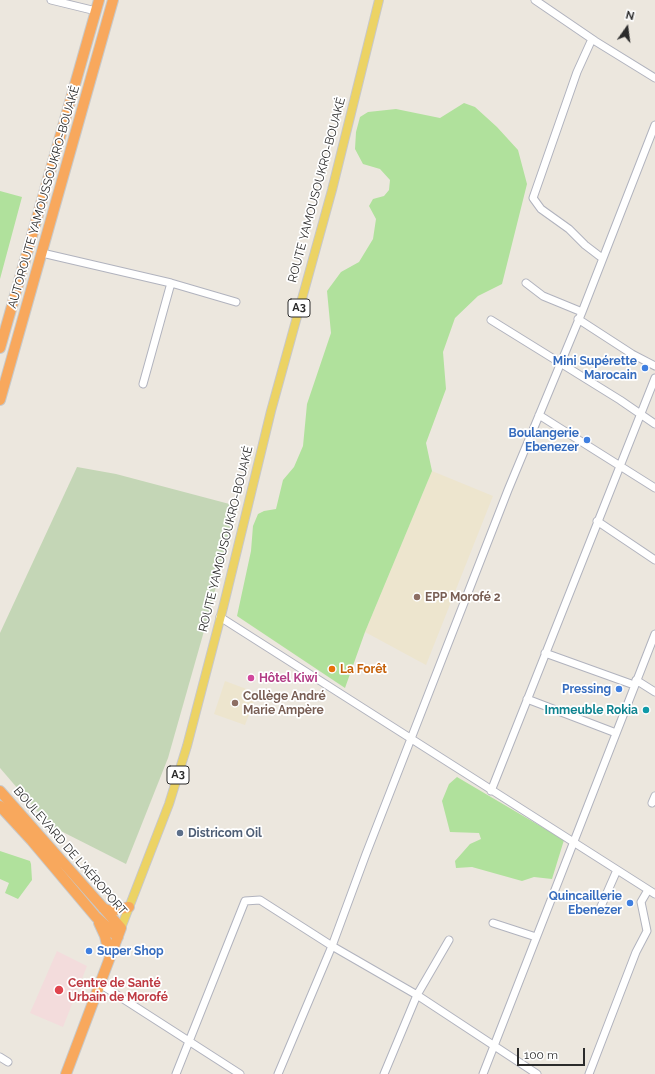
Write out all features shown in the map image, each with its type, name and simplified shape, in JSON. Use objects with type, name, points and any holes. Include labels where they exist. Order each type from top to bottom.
[{"type":"highway","name":"AUTOROUTE YAMOUSSOUKRO-BOUAKÉ","points":[[0,348],[98,0]]},
{"type":"highway","name":"AUTOROUTE YAMOUSSOUKRO-BOUAKÉ","points":[[0,400],[113,0]]},
{"type":"highway","name":"BOULEVARD DE L'AÉROPORT","points":[[0,791],[102,908],[120,933]]},
{"type":"highway","name":"BOULEVARD DE L'AÉROPORT","points":[[0,806],[32,841],[96,917],[120,933]]},
{"type":"highway","points":[[102,908],[110,911],[129,907]]},
{"type":"highway","points":[[96,917],[105,936],[110,957]]},
{"type":"highway","name":"ROUTE YAMOUSOUKRO-BOUAKÉ","points":[[66,1074],[120,933]]},
{"type":"main road","name":"ROUTE YAMOUSOUKRO-BOUAKÉ","points":[[120,933],[169,804],[189,739],[271,411],[330,197],[379,0]]},
{"type":"street","points":[[51,0],[96,11]]},
{"type":"street","points":[[535,0],[592,39],[655,78]]},
{"type":"street","points":[[592,39],[576,72],[533,198],[541,209],[569,229],[602,258]]},
{"type":"street","points":[[278,1074],[332,946],[411,739],[539,415],[582,312],[655,125]]},
{"type":"street","points":[[42,252],[171,283],[236,302]]},
{"type":"street","points":[[143,384],[171,283]]},
{"type":"street","points":[[526,283],[543,296],[582,312]]},
{"type":"street","points":[[491,320],[620,400],[655,424]]},
{"type":"street","points":[[578,320],[632,354],[655,366]]},
{"type":"street","points":[[491,791],[655,378]]},
{"type":"street","points":[[539,415],[655,488]]},
{"type":"street","points":[[597,521],[655,560]]},
{"type":"street","points":[[220,617],[491,791],[655,894]]},
{"type":"street","points":[[483,1074],[655,634]]},
{"type":"street","points":[[545,653],[635,682],[655,692]]},
{"type":"street","points":[[527,699],[616,733]]},
{"type":"street","points":[[652,803],[655,796]]},
{"type":"street","points":[[599,911],[617,870]]},
{"type":"street","points":[[589,1074],[636,952],[647,931],[641,902],[648,890]]},
{"type":"street","points":[[176,1074],[246,901],[260,900],[332,946],[417,995],[537,1074]]},
{"type":"street","points":[[493,923],[536,937]]},
{"type":"street","points":[[384,1074],[417,995],[449,940]]},
{"type":"street","points":[[100,984],[240,1074]]},
{"type":"street","points":[[0,1058],[8,1062]]},
{"type":"shaded area","name":"EPP Morofé 2","points":[[432,471],[493,496],[426,665],[365,632]]},
{"type":"shaded area","name":"Collège André Marie Ampère","points":[[225,681],[257,693],[245,725],[214,714]]},
{"type":"shaded area","name":"Centre de Santé Urbain de Morofé","points":[[57,951],[87,966],[63,1027],[30,1013]]},
{"type":"green space","points":[[464,103],[475,107],[497,127],[518,150],[527,184],[502,284],[478,296],[455,318],[443,352],[446,389],[426,443],[432,471],[365,632],[345,688],[237,616],[251,551],[253,526],[258,514],[264,511],[276,509],[283,480],[294,467],[303,446],[307,404],[331,333],[327,291],[341,272],[359,262],[373,239],[376,219],[369,206],[373,199],[384,196],[389,190],[390,180],[380,169],[363,164],[355,149],[356,132],[360,117],[368,112],[396,109],[440,118]]},
{"type":"green space","points":[[0,191],[22,197],[0,279]]},
{"type":"green space","points":[[77,467],[116,474],[237,506],[208,617],[168,758],[126,864],[49,825],[0,768],[0,633]]},
{"type":"green space","points":[[457,777],[564,840],[552,879],[534,877],[522,881],[472,867],[456,868],[455,861],[470,844],[481,839],[479,833],[450,832],[442,801],[449,784]]},
{"type":"green space","points":[[0,851],[30,861],[32,880],[18,899],[5,893],[9,883],[0,879]]},
{"type":"place","name":"Mini Supérette Marocain","points":[[645,368]]},
{"type":"place","name":"Boulangerie Ebenezer","points":[[587,440]]},
{"type":"place","name":"EPP Morofé 2","points":[[417,597]]},
{"type":"place","name":"La Forêt","points":[[332,669]]},
{"type":"place","name":"Hôtel Kiwi","points":[[251,678]]},
{"type":"place","name":"Pressing","points":[[619,689]]},
{"type":"place","name":"Collège André Marie Ampère","points":[[235,703]]},
{"type":"place","name":"Immeuble Rokia","points":[[646,710]]},
{"type":"place","name":"Districom Oil","points":[[180,833]]},
{"type":"place","name":"Quincaillerie Ebenezer","points":[[630,903]]},
{"type":"place","name":"Super Shop","points":[[89,951]]},
{"type":"place","name":"Centre de Santé Urbain de Morofé","points":[[59,990]]}]
